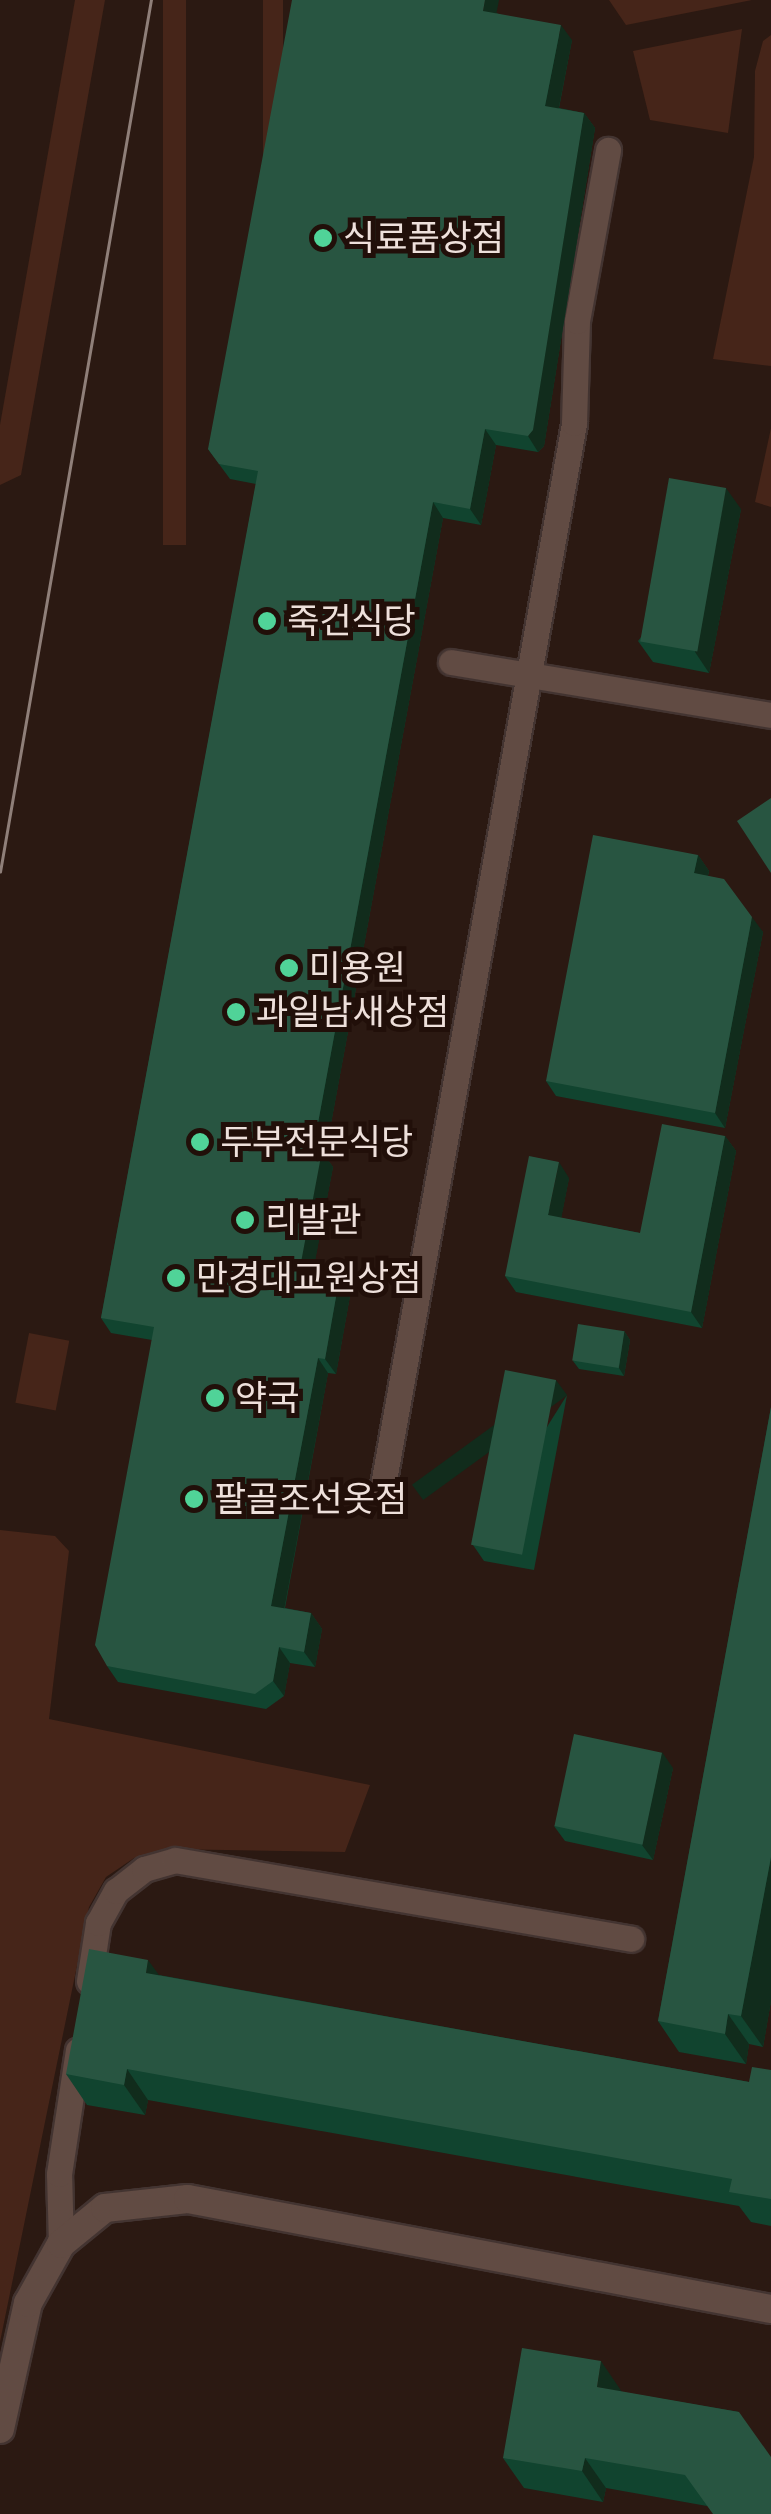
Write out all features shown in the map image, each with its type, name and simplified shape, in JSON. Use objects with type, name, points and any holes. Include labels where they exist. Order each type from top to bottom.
[{"type":"street","points":[[0,2428],[28,2303],[60,2244],[105,2208],[188,2199],[771,2309]]},
{"type":"lane","points":[[383,1484],[524,677],[574,423],[577,321],[608,150]]},
{"type":"lane","points":[[451,662],[771,715]]},
{"type":"lane","points":[[60,2244],[58,2174],[98,1922],[116,1891],[144,1869],[176,1860],[631,1939]]},
{"type":"shaded area","points":[[75,0],[105,0],[21,475],[0,485],[0,425]]},
{"type":"shaded area","points":[[163,0],[186,0],[186,545],[163,545]]},
{"type":"shaded area","points":[[263,0],[283,0],[283,187],[263,187]]},
{"type":"shaded area","points":[[609,0],[752,0],[626,25]]},
{"type":"shaded area","points":[[742,29],[728,133],[650,120],[633,51]]},
{"type":"shaded area","points":[[771,35],[771,366],[713,359],[754,157],[755,71],[763,41]]},
{"type":"shaded area","points":[[771,428],[771,507],[755,502]]},
{"type":"shaded area","points":[[29,1333],[69,1341],[56,1411],[15,1403]]},
{"type":"shaded area","points":[[0,1530],[55,1536],[69,1551],[49,1719],[370,1785],[345,1852],[165,1849],[134,1858],[106,1877],[89,1907],[0,2342]]},
{"type":"building","points":[[292,0],[485,0],[483,11],[561,25],[545,106],[584,113],[533,430],[528,436],[485,429],[470,509],[433,502],[313,1150],[322,1151],[299,1273],[339,1280],[325,1359],[318,1358],[271,1606],[311,1613],[304,1652],[279,1647],[273,1681],[255,1694],[107,1666],[95,1645],[154,1327],[101,1318],[258,471],[219,464],[208,449]]},
{"type":"building","points":[[669,478],[726,488],[697,652],[640,641]]},
{"type":"building","points":[[771,798],[771,873],[737,821]]},
{"type":"building","points":[[593,835],[698,855],[694,873],[724,879],[752,917],[715,1113],[546,1081]]},
{"type":"building","points":[[662,1124],[725,1136],[691,1312],[505,1276],[529,1156],[559,1162],[548,1215],[640,1233]]},
{"type":"building","points":[[578,1324],[624,1331],[619,1368],[572,1361]]},
{"type":"building","points":[[505,1370],[556,1380],[522,1555],[471,1545]]},
{"type":"building","points":[[771,1407],[771,1857],[741,2016],[728,2014],[725,2034],[658,2021]]},
{"type":"building","points":[[574,1734],[662,1753],[642,1845],[554,1826]]},
{"type":"building","points":[[89,1949],[148,1960],[146,1973],[749,2082],[752,2067],[771,2070],[771,2199],[729,2192],[732,2179],[127,2069],[124,2085],[66,2074]]},
{"type":"building","points":[[522,2348],[601,2361],[597,2387],[739,2412],[771,2457],[771,2514],[713,2514],[685,2475],[585,2458],[582,2471],[503,2458]]},
{"type":"tram line","points":[[0,872],[151,0]]},
{"type":"place","name":"식료품상점","points":[[323,238]]},
{"type":"place","name":"죽건식당","points":[[267,621]]},
{"type":"place","name":"미용원","points":[[289,968]]},
{"type":"place","name":"과일남새상점","points":[[236,1012]]},
{"type":"place","name":"두부전문식당","points":[[200,1142]]},
{"type":"place","name":"리발관","points":[[245,1220]]},
{"type":"place","name":"만경대교원상점","points":[[176,1278]]},
{"type":"place","name":"약국","points":[[215,1398]]},
{"type":"place","name":"팔골조선옷점","points":[[194,1499]]}]
